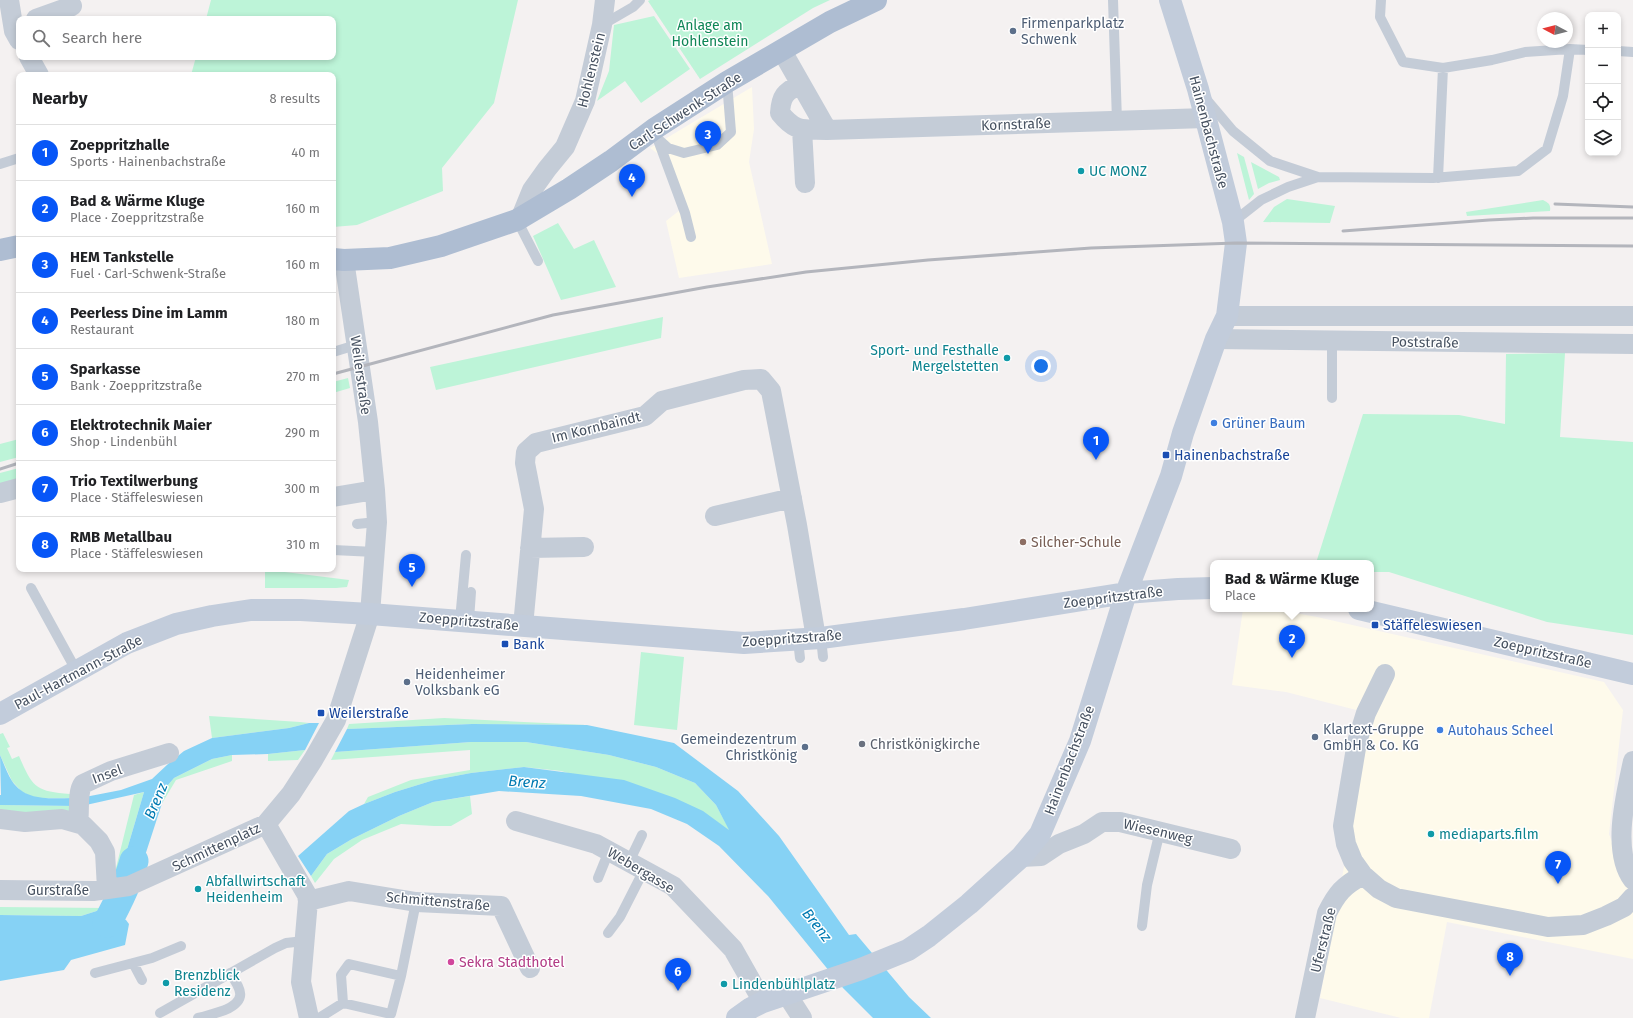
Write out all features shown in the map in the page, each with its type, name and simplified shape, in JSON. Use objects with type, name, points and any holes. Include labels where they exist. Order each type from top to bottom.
[{"type":"main road","name":"Carl-Schwenk-Straße","points":[[339,260],[390,258],[441,246],[522,213],[656,134],[727,82],[830,22],[876,0]]},
{"type":"main road","name":"Hainenbachstraße","points":[[737,1018],[763,1002],[895,956],[908,950],[969,904],[1021,857],[1040,834],[1080,740],[1126,593],[1170,476],[1183,433],[1216,339],[1227,316],[1236,243],[1233,222],[1206,118],[1170,0]]},
{"type":"main road","name":"Zoeppritzstraße","points":[[370,614],[465,620],[523,626],[744,643],[812,646],[964,619],[1126,593],[1210,588]]},
{"type":"main road","name":"Paul-Hartmann-Straße","points":[[0,714],[76,670],[134,640],[176,624],[212,616],[258,610],[301,610],[370,614]]},
{"type":"main road","name":"Zoeppritzstraße","points":[[1372,612],[1633,674]]},
{"type":"street","points":[[8,0],[13,34]]},
{"type":"street","name":"Hohlenstein","points":[[522,213],[532,190],[565,147],[585,101],[602,25],[605,0]]},
{"type":"street","points":[[44,16],[72,6]]},
{"type":"street","points":[[782,51],[827,130]]},
{"type":"street","points":[[30,60],[37,72]]},
{"type":"street","name":"Kornstraße","points":[[800,84],[788,91],[781,101],[780,113],[789,124],[802,129],[827,130],[1206,118]]},
{"type":"street","points":[[802,129],[805,184]]},
{"type":"street","name":"Weilerstraße","points":[[336,720],[370,614],[377,522],[368,422],[356,345],[339,260]]},
{"type":"street","name":"Poststraße","points":[[1227,316],[1633,316]]},
{"type":"street","name":"Poststraße","points":[[1216,339],[1633,344]]},
{"type":"street","name":"Im Kornbaindt","points":[[523,626],[534,509],[525,463],[526,452],[536,442],[645,416],[662,401],[744,380],[761,379],[772,391],[792,498],[812,646]]},
{"type":"street","points":[[0,493],[16,489]]},
{"type":"street","points":[[336,496],[375,490]]},
{"type":"street","points":[[715,516],[792,498]]},
{"type":"street","points":[[530,548],[584,547]]},
{"type":"street","points":[[1385,674],[1366,713],[1357,742],[1343,826],[1346,844],[1353,860],[1363,875],[1379,889],[1396,898],[1548,927],[1583,925],[1624,907],[1633,897]]},
{"type":"street","name":"Schmittenplatz","points":[[112,889],[139,882],[266,824],[292,794],[314,760],[336,720]]},
{"type":"street","name":"Insel","points":[[79,809],[81,787],[86,781],[169,753]]},
{"type":"street","points":[[1633,761],[1620,835],[1622,858],[1633,880]]},
{"type":"street","points":[[0,819],[25,822],[62,819],[79,809],[83,825],[94,836],[105,852],[112,889]]},
{"type":"street","name":"Webergasse","points":[[516,821],[596,844],[672,886],[733,949],[763,1002]]},
{"type":"street","name":"Wiesenweg","points":[[1021,857],[1041,856],[1060,844],[1084,834],[1102,822],[1120,822],[1231,849]]},
{"type":"street","points":[[266,824],[306,895],[300,982],[309,1018]]},
{"type":"street","name":"Uferstraße","points":[[1305,1018],[1327,913],[1334,898],[1349,883],[1363,875]]},
{"type":"street","name":"Gurstraße","points":[[0,890],[81,891],[112,889]]},
{"type":"street","name":"Schmittenstraße","points":[[306,895],[349,891],[416,902],[501,906],[530,968]]},
{"type":"street","points":[[786,993],[802,1018]]},
{"type":"lane","name":"Hohlenstein","points":[[602,25],[633,7],[640,0]]},
{"type":"lane","points":[[1113,0],[1117,121]]},
{"type":"lane","points":[[1381,0],[1380,17],[1402,62],[1443,68],[1492,60],[1524,52],[1585,50]]},
{"type":"lane","points":[[1198,89],[1233,131],[1270,161],[1318,177],[1438,178],[1518,171],[1547,149],[1563,96],[1570,50]]},
{"type":"lane","points":[[1621,52],[1633,52]]},
{"type":"lane","points":[[1438,178],[1443,68]]},
{"type":"lane","points":[[656,134],[668,148],[684,153],[718,145],[731,132],[727,82]]},
{"type":"lane","points":[[656,134],[685,213],[691,237]]},
{"type":"lane","points":[[0,164],[16,159]]},
{"type":"lane","points":[[1233,222],[1261,200],[1288,187],[1318,177]]},
{"type":"lane","points":[[522,213],[538,261]]},
{"type":"lane","points":[[1332,341],[1332,398]]},
{"type":"lane","points":[[336,351],[356,345]]},
{"type":"lane","points":[[357,524],[377,522]]},
{"type":"lane","points":[[336,550],[375,552]]},
{"type":"lane","points":[[465,620],[466,555]]},
{"type":"lane","points":[[31,588],[76,670]]},
{"type":"lane","points":[[465,620],[471,592]]},
{"type":"lane","points":[[1142,926],[1147,885],[1160,831]]},
{"type":"lane","points":[[608,933],[620,917],[636,866],[642,836]]},
{"type":"lane","points":[[598,878],[609,851]]},
{"type":"lane","points":[[319,1018],[343,1003],[393,1016],[416,902]]},
{"type":"lane","points":[[160,1012],[275,948],[286,943],[304,941]]},
{"type":"lane","points":[[95,973],[162,954],[181,946]]},
{"type":"lane","points":[[133,963],[142,980]]},
{"type":"lane","points":[[343,1003],[341,975],[349,964],[401,976]]},
{"type":"lane","points":[[198,1018],[229,1008],[235,1005],[238,1001],[240,990],[238,984],[230,973]]},
{"type":"shaded area","points":[[752,87],[754,129],[749,162],[772,264],[679,278],[666,221],[680,210],[661,156],[650,148]]},
{"type":"shaded area","points":[[1243,612],[1290,612],[1317,617],[1604,682],[1623,710],[1609,834],[1633,897],[1633,959],[1447,922],[1429,1018],[1401,1018],[1320,998],[1372,714],[1286,692],[1232,685]]},
{"type":"green space","points":[[211,0],[518,0],[494,103],[442,168],[443,191],[357,225],[336,227],[336,72],[192,72],[195,60],[336,60],[336,16],[207,16]]},
{"type":"green space","name":"Anlage am Hohlenstein","points":[[830,0],[813,8],[700,79],[648,1]]},
{"type":"green space","points":[[654,16],[690,69],[641,103],[625,81],[597,101],[609,71],[614,25]]},
{"type":"green space","points":[[1237,153],[1244,157],[1254,194],[1249,200]]},
{"type":"green space","points":[[1251,162],[1279,177],[1280,180],[1269,183],[1258,189]]},
{"type":"green space","points":[[1287,199],[1335,206],[1330,223],[1263,222],[1274,207]]},
{"type":"green space","points":[[1543,200],[1549,204],[1550,211],[1467,216],[1466,212]]},
{"type":"green space","points":[[558,223],[574,249],[594,240],[616,287],[561,300],[533,236]]},
{"type":"green space","points":[[663,317],[661,338],[436,390],[430,367]]},
{"type":"green space","points":[[1565,353],[1560,437],[1633,442],[1633,635],[1547,622],[1389,572],[1374,572],[1374,560],[1317,560],[1363,414],[1459,415],[1505,424],[1506,354]]},
{"type":"green space","points":[[348,378],[350,388],[336,392],[336,381]]},
{"type":"green space","points":[[16,440],[16,458],[0,462],[0,444]]},
{"type":"green space","points":[[16,469],[16,482],[0,487],[0,473]]},
{"type":"green space","points":[[265,572],[285,572],[349,580],[347,587],[265,588]]},
{"type":"green space","points":[[641,652],[684,657],[677,730],[634,725]]},
{"type":"green space","points":[[209,716],[309,723],[289,728],[212,738]]},
{"type":"green space","points":[[444,718],[587,725],[472,724],[347,729],[349,724]]},
{"type":"green space","points":[[3,733],[10,747],[7,748],[12,759],[19,756],[28,775],[37,786],[49,791],[70,794],[74,798],[35,798],[22,792],[12,781],[0,755],[0,734]]},
{"type":"green space","points":[[471,742],[526,742],[609,755],[656,767],[695,783],[716,805],[730,831],[703,812],[561,771],[524,767],[471,773],[434,780],[395,792],[364,804],[368,797],[411,780],[470,770],[470,750],[331,760],[335,752]]},
{"type":"green space","points":[[305,750],[298,760],[268,761],[268,754]]},
{"type":"green space","points":[[232,755],[232,761],[176,780],[161,805],[168,785],[174,778],[212,759]]},
{"type":"green space","points":[[144,792],[118,880],[114,876],[134,795]]},
{"type":"green space","points":[[470,796],[472,814],[451,826],[401,824],[362,840],[334,859],[315,883],[311,876],[327,854],[352,839],[399,816],[433,802]]},
{"type":"green space","points":[[0,805],[75,806],[73,811],[63,813],[0,812]]},
{"type":"green space","points":[[0,907],[106,908],[81,916],[0,915]]},
{"type":"water","points":[[309,723],[319,723],[305,750],[268,754],[232,755],[212,759],[174,778],[168,785],[139,874],[118,880],[144,792],[86,805],[85,797],[121,790],[152,779],[184,751],[212,738],[289,728]]},
{"type":"water","points":[[472,724],[587,725],[674,743],[738,791],[779,836],[849,935],[856,934],[909,997],[931,1018],[873,1018],[843,988],[768,896],[719,846],[687,824],[651,809],[581,796],[499,791],[433,802],[399,816],[352,839],[327,854],[311,876],[298,856],[349,811],[395,792],[434,780],[471,773],[524,767],[624,780],[675,798],[703,811],[729,830],[716,805],[695,783],[656,767],[609,755],[526,742],[471,742],[335,752],[347,729]]},
{"type":"water","points":[[0,755],[12,781],[24,793],[32,796],[48,798],[74,798],[75,806],[0,805]]},
{"type":"water","points":[[106,908],[126,920],[129,924],[125,945],[71,960],[64,970],[0,981],[0,915],[81,916]]},
{"type":"waterway","name":"Brenz","points":[[107,923],[129,877],[134,861]]},
{"type":"railway","points":[[1555,204],[1633,207]]},
{"type":"railway","points":[[1343,231],[1533,218],[1633,218]]},
{"type":"railway","points":[[336,373],[553,315],[707,287],[806,272],[928,260],[1091,248],[1236,243],[1633,246]]},
{"type":"railway","points":[[0,469],[16,464]]},
{"type":"place","name":"Firmenparkplatz Schwenk","points":[[1013,31]]},
{"type":"place","name":"HEM Tankstelle","points":[[708,154]]},
{"type":"place","name":"UC MONZ","points":[[1081,171]]},
{"type":"place","name":"Peerless Dine im Lamm","points":[[632,197]]},
{"type":"place","name":"Sport- und Festhalle Mergelstetten","points":[[1007,358]]},
{"type":"place","name":"Grüner Baum","points":[[1214,423]]},
{"type":"place","name":"Hainenbachstraße","points":[[1166,455]]},
{"type":"place","name":"Zoeppritzhalle","points":[[1096,460]]},
{"type":"place","name":"Silcher-Schule","points":[[1023,542]]},
{"type":"place","name":"Sparkasse","points":[[412,587]]},
{"type":"place","name":"Stäffeleswiesen","points":[[1375,625]]},
{"type":"place","name":"Bank","points":[[505,644]]},
{"type":"place","name":"Bad & Wärme Kluge","points":[[1292,658]]},
{"type":"place","name":"Heidenheimer Volksbank eG","points":[[407,682]]},
{"type":"place","name":"Weilerstraße","points":[[321,713]]},
{"type":"place","name":"Autohaus Scheel","points":[[1440,730]]},
{"type":"place","name":"Klartext-Gruppe GmbH & Co. KG","points":[[1315,737]]},
{"type":"place","name":"Christkönigkirche","points":[[862,744]]},
{"type":"place","name":"Gemeindezentrum Christkönig","points":[[805,747]]},
{"type":"place","name":"mediaparts.film","points":[[1431,834]]},
{"type":"place","name":"Trio Textilwerbung","points":[[1558,884]]},
{"type":"place","name":"Abfallwirtschaft Heidenheim","points":[[198,889]]},
{"type":"place","name":"Sekra Stadthotel","points":[[451,962]]},
{"type":"place","name":"RMB Metallbau","points":[[1510,976]]},
{"type":"place","name":"Brenzblick Residenz","points":[[166,983]]},
{"type":"place","name":"Lindenbühlplatz","points":[[724,984]]},
{"type":"place","name":"Elektrotechnik Maier","points":[[678,991]]}]
